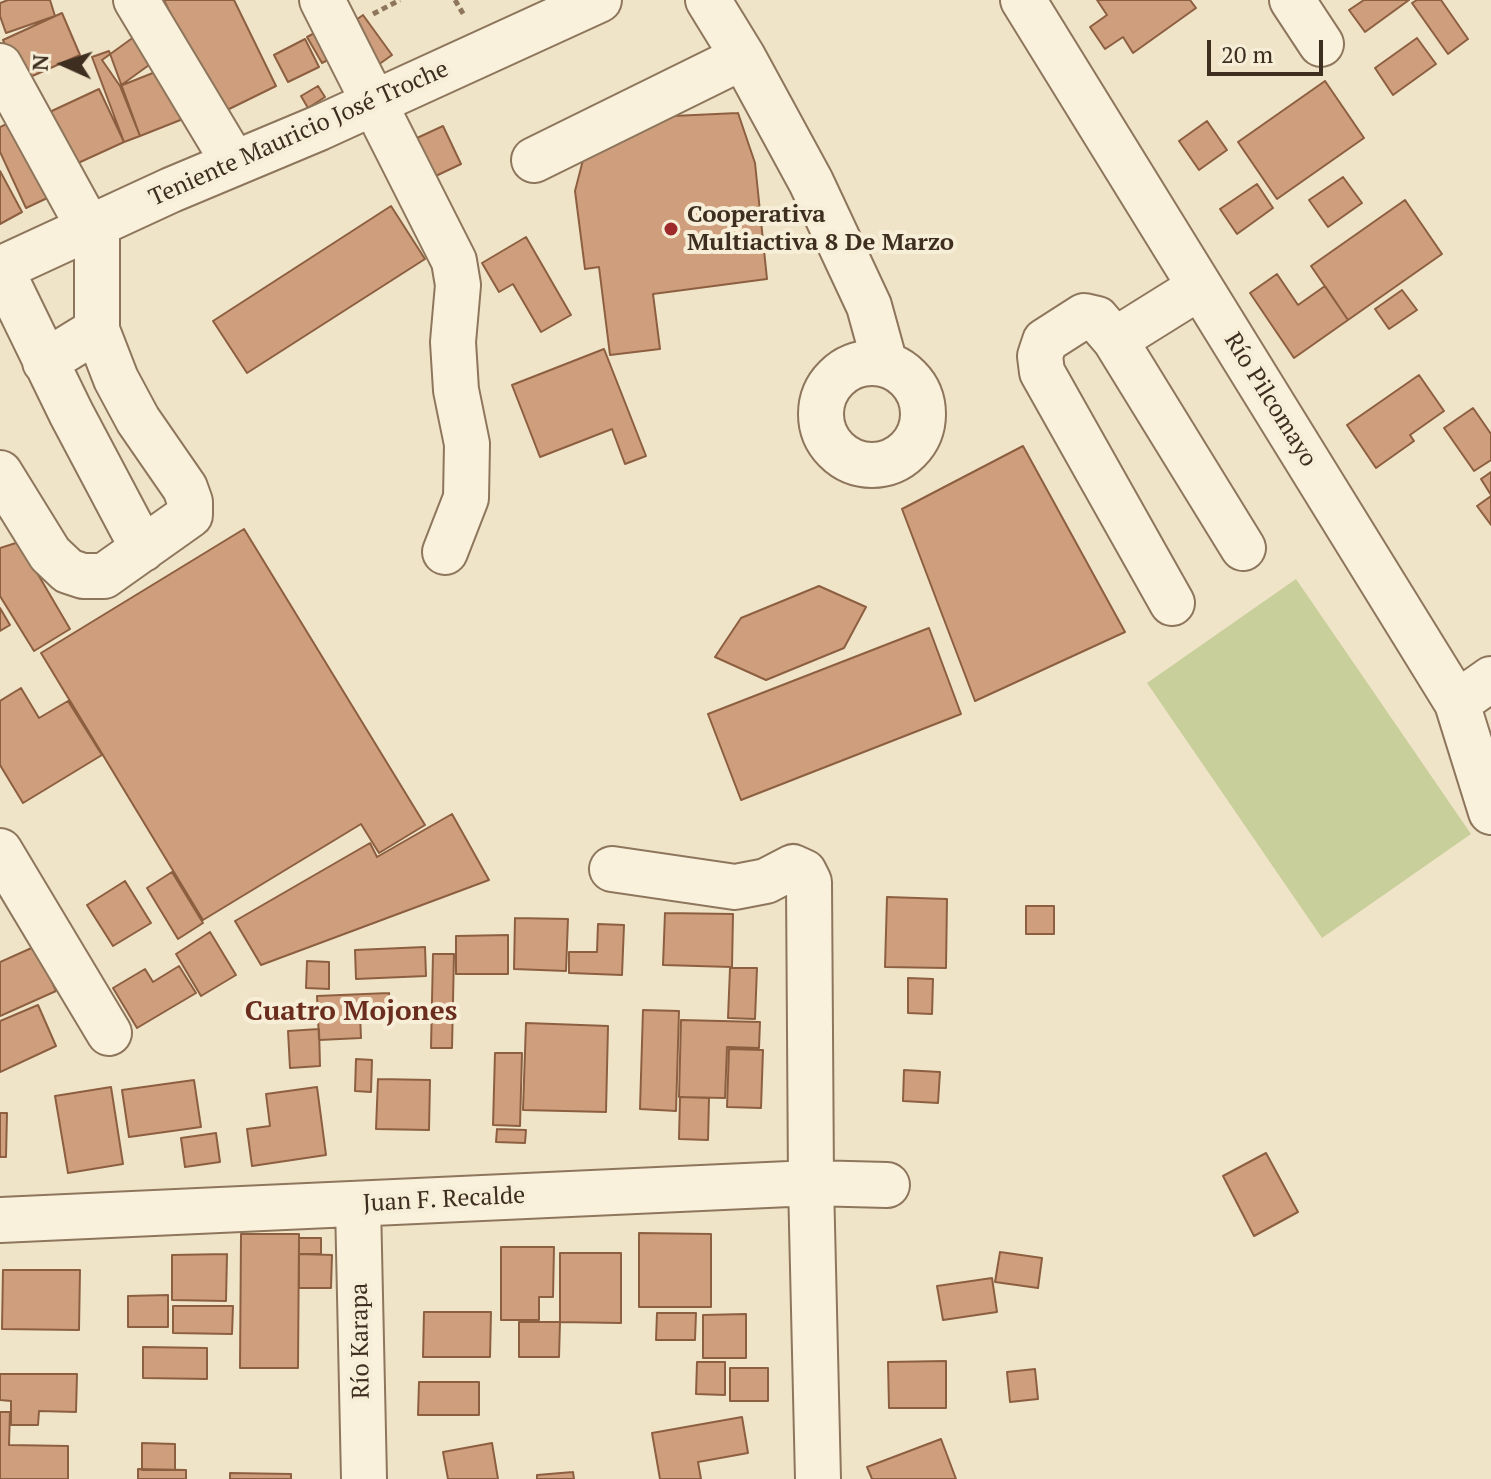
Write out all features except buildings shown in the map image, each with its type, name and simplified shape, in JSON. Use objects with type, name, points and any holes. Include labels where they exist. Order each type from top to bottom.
[{"type":"street","points":[[136,0],[234,163]]},
{"type":"street","points":[[322,0],[454,261],[458,285],[453,342],[456,390],[467,444],[466,498],[445,552]]},
{"type":"street","name":"Teniente Mauricio José Troche","points":[[0,269],[599,0]]},
{"type":"street","points":[[708,0],[811,182],[869,306],[885,364]]},
{"type":"street","name":"Río Pilcomayo","points":[[1023,0],[1200,287],[1474,691],[1491,812]]},
{"type":"street","points":[[1292,0],[1321,44]]},
{"type":"street","points":[[534,160],[743,57]]},
{"type":"street","points":[[0,66],[93,226],[97,330],[116,379],[138,420],[185,488],[190,515],[104,576],[83,576],[68,571],[50,554],[0,473]]},
{"type":"street","points":[[0,269],[143,549]]},
{"type":"street","points":[[1115,340],[1200,287]]},
{"type":"street","points":[[1172,603],[1042,372],[1040,356],[1045,341],[1084,316],[1097,319],[1115,340],[1243,548]]},
{"type":"street","points":[[45,362],[97,330]]},
{"type":"street","points":[[0,851],[109,1033]]},
{"type":"street","points":[[612,869],[735,887],[766,881],[793,867],[804,872],[809,882],[811,1183],[818,1479]]},
{"type":"street","name":"Juan F. Recalde","points":[[0,1220],[811,1183],[887,1185]]},
{"type":"street","name":"Río Karapa","points":[[358,1204],[364,1479]]},
{"type":"green space","points":[[1296,579],[1471,834],[1322,938],[1147,683]]},
{"type":"place","name":"Cooperativa Multiactiva 8 De Marzo","points":[[671,229]]},
{"type":"district","name":"Cuatro Mojones","points":[[351,1012]]}]
